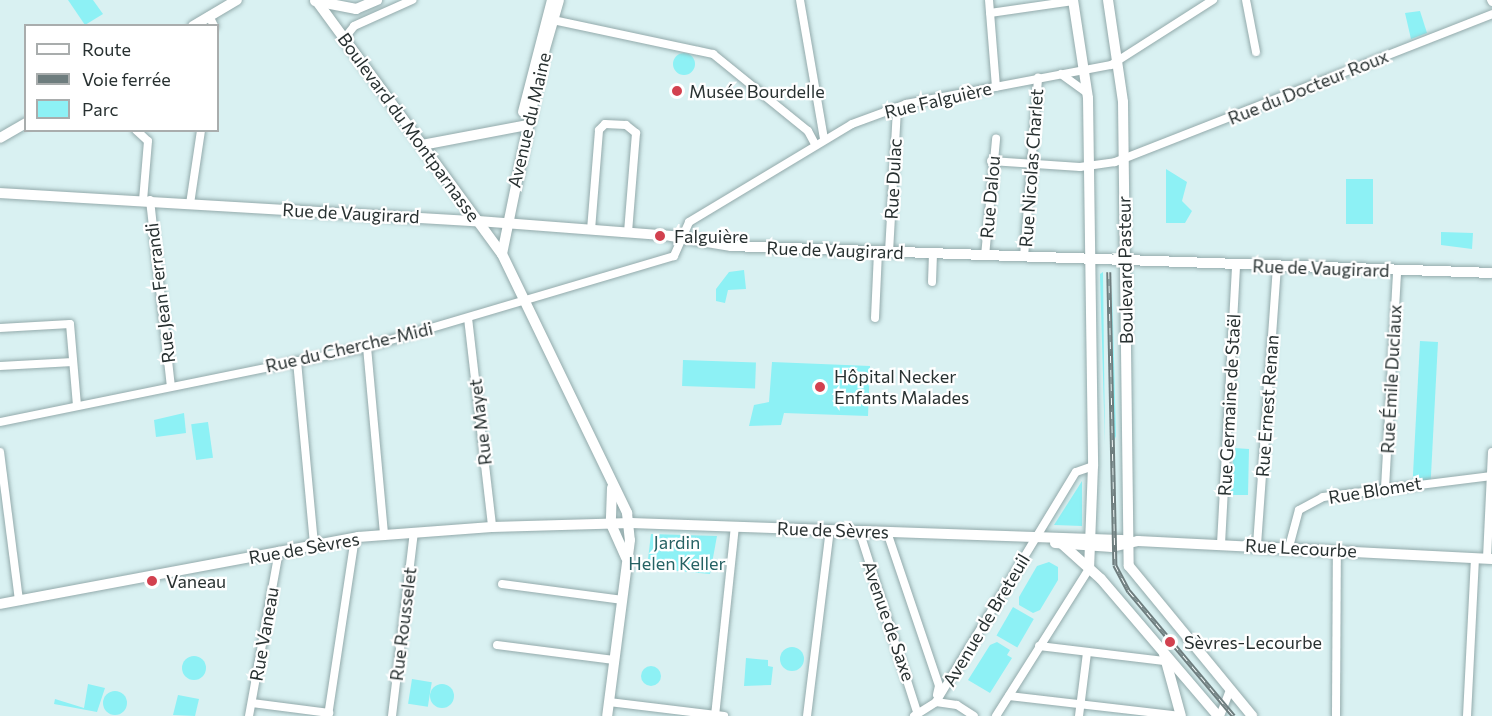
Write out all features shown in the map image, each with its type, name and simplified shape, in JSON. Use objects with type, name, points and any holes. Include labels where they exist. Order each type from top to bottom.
[{"type":"main road","points":[[212,21],[237,0]]},
{"type":"main road","points":[[315,0],[356,9],[377,0]]},
{"type":"main road","name":"Boulevard du Montparnasse","points":[[315,0],[502,254],[612,488],[631,523]]},
{"type":"main road","name":"Avenue du Maine","points":[[507,224],[524,124],[550,9],[559,0]]},
{"type":"main road","name":"Boulevard Pasteur","points":[[1073,0],[1087,93],[1093,466],[1093,541],[1089,568]]},
{"type":"main road","name":"Boulevard Pasteur","points":[[1108,0],[1118,62],[1124,160],[1128,540],[1134,575],[1251,716]]},
{"type":"main road","points":[[0,138],[24,124]]},
{"type":"main road","points":[[422,145],[524,124]]},
{"type":"main road","name":"Rue de Vaugirard","points":[[0,193],[478,221],[682,238],[712,244],[1090,260],[1492,273]]},
{"type":"main road","name":"Boulevard du Montparnasse","points":[[502,254],[507,224]]},
{"type":"main road","name":"Boulevard du Montparnasse","points":[[611,524],[612,488]]},
{"type":"main road","points":[[607,716],[631,523]]},
{"type":"main road","name":"Rue de Sèvres","points":[[0,604],[355,538],[492,527],[631,523],[735,526],[1034,537],[1093,541],[1112,548]]},
{"type":"main road","points":[[611,524],[626,558]]},
{"type":"main road","name":"Rue de Sèvres","points":[[1034,537],[1062,543],[1128,540]]},
{"type":"main road","name":"Rue Lecourbe","points":[[1112,548],[1128,540],[1489,558]]},
{"type":"main road","points":[[1062,543],[1089,568],[1164,657],[1219,716]]},
{"type":"main road","points":[[1164,657],[1181,716]]},
{"type":"street","points":[[344,39],[357,25],[412,0]]},
{"type":"street","name":"Avenue du Maine","points":[[550,9],[566,0]]},
{"type":"street","points":[[800,0],[818,124],[824,139]]},
{"type":"street","points":[[989,0],[996,87]]},
{"type":"street","points":[[990,13],[1073,0]]},
{"type":"street","name":"Rue Falguière","points":[[682,238],[690,222],[824,139],[897,107],[1118,62],[1213,0]]},
{"type":"street","points":[[1246,0],[1256,52]]},
{"type":"street","points":[[550,9],[713,54],[807,131],[815,144]]},
{"type":"street","name":"Rue du Docteur Roux","points":[[992,161],[1089,167],[1124,160],[1492,14]]},
{"type":"street","points":[[1061,74],[1087,93]]},
{"type":"street","name":"Rue Nicolas Charlet","points":[[1024,257],[1038,78]]},
{"type":"street","name":"Rue Dulac","points":[[875,318],[884,252],[897,107]]},
{"type":"street","points":[[591,230],[599,130],[605,124],[626,125],[636,133],[628,233]]},
{"type":"street","points":[[807,131],[818,124]]},
{"type":"street","name":"Rue Jean Ferrandi","points":[[138,132],[148,141],[147,200],[171,386]]},
{"type":"street","points":[[190,204],[201,132]]},
{"type":"street","name":"Rue Dalou","points":[[985,256],[992,161],[996,139]]},
{"type":"street","name":"Rue du Cherche-Midi","points":[[0,422],[367,347],[674,256],[682,238]]},
{"type":"street","points":[[932,282],[933,254]]},
{"type":"street","name":"Rue Germaine de Staël","points":[[1221,544],[1236,265]]},
{"type":"street","name":"Rue Ernest Renan","points":[[1257,545],[1277,266]]},
{"type":"street","name":"Rue Émile Duclaux","points":[[1384,488],[1397,270]]},
{"type":"street","name":"Rue Mayet","points":[[468,318],[492,527]]},
{"type":"street","points":[[0,328],[70,324],[77,405]]},
{"type":"street","points":[[367,347],[384,534]]},
{"type":"street","points":[[297,361],[314,545]]},
{"type":"street","points":[[0,366],[73,362]]},
{"type":"street","points":[[0,452],[19,601]]},
{"type":"street","points":[[1489,558],[1492,452]]},
{"type":"street","points":[[1034,537],[1076,472],[1093,466]]},
{"type":"street","name":"Rue Blomet","points":[[1289,547],[1299,510],[1323,497],[1492,476]]},
{"type":"street","points":[[609,702],[718,716],[735,526]]},
{"type":"street","points":[[807,716],[830,530]]},
{"type":"street","name":"Avenue de Saxe","points":[[859,531],[915,714]]},
{"type":"street","name":"Rue Rousselet","points":[[392,716],[414,532]]},
{"type":"street","name":"Avenue de Saxe","points":[[887,532],[934,673],[936,702]]},
{"type":"street","name":"Avenue de Breteuil","points":[[936,702],[1034,537]]},
{"type":"street","points":[[252,703],[328,714],[355,538]]},
{"type":"street","points":[[1336,716],[1337,550]]},
{"type":"street","name":"Rue Vaneau","points":[[249,716],[279,551]]},
{"type":"street","points":[[1467,716],[1475,558]]},
{"type":"street","points":[[996,716],[1089,568]]},
{"type":"street","points":[[502,584],[623,600]]},
{"type":"street","points":[[497,645],[614,660]]},
{"type":"street","points":[[1039,646],[1087,653],[1164,657]]},
{"type":"street","points":[[1079,716],[1087,653]]},
{"type":"street","name":"Avenue de Saxe","points":[[934,673],[952,676]]},
{"type":"street","points":[[1219,716],[1230,690]]},
{"type":"street","points":[[1009,696],[1181,716]]},
{"type":"street","points":[[915,714],[936,702],[957,705],[974,716]]},
{"type":"green space","points":[[68,0],[93,0],[103,14],[84,24]]},
{"type":"green space","points":[[1420,11],[1427,33],[1411,39],[1405,13]]},
{"type":"green space","points":[[684,53],[692,56],[695,64],[692,72],[684,75],[676,72],[673,64],[676,56]]},
{"type":"green space","points":[[1166,169],[1187,182],[1182,201],[1192,211],[1185,223],[1166,223]]},
{"type":"green space","points":[[1346,179],[1373,179],[1373,224],[1346,224]]},
{"type":"green space","points":[[1441,232],[1473,233],[1472,249],[1441,245]]},
{"type":"green space","points":[[744,270],[746,289],[728,290],[725,303],[716,301],[716,289],[729,272]]},
{"type":"green space","points":[[1103,272],[1105,445],[1100,274]]},
{"type":"green space","points":[[1112,284],[1116,436],[1113,444]]},
{"type":"green space","points":[[1420,341],[1438,342],[1431,481],[1413,480]]},
{"type":"green space","points":[[683,360],[756,363],[755,389],[682,386]]},
{"type":"green space","points":[[772,362],[870,366],[868,416],[784,413],[781,425],[749,426],[754,405],[769,402]]},
{"type":"green space","points":[[184,413],[186,433],[156,437],[154,420]]},
{"type":"green space","points":[[208,422],[213,458],[196,460],[191,424]]},
{"type":"green space","points":[[1234,448],[1249,449],[1248,495],[1230,495]]},
{"type":"green space","points":[[1082,481],[1082,526],[1054,525]]},
{"type":"green space","name":"Jardin Helen Keller","points":[[651,534],[717,536],[710,574],[647,568]]},
{"type":"green space","points":[[1049,562],[1058,567],[1058,580],[1040,610],[1033,613],[1019,605],[1019,597],[1037,566]]},
{"type":"green space","points":[[1013,607],[1034,619],[1017,648],[996,636]]},
{"type":"green space","points":[[997,642],[1010,650],[1007,655],[1012,658],[990,693],[968,680],[990,645]]},
{"type":"green space","points":[[787,647],[797,647],[804,654],[804,664],[797,671],[787,671],[780,664],[780,654]]},
{"type":"green space","points":[[194,656],[203,659],[206,668],[203,677],[194,680],[185,677],[182,668],[185,659]]},
{"type":"green space","points":[[746,658],[768,660],[768,666],[773,667],[771,685],[744,686]]},
{"type":"green space","points":[[651,666],[658,669],[661,676],[658,683],[651,686],[644,683],[641,676],[644,669]]},
{"type":"green space","points":[[412,679],[432,682],[428,707],[408,704]]},
{"type":"green space","points":[[88,684],[105,688],[97,712],[54,704],[55,699],[84,708]]},
{"type":"green space","points":[[442,684],[447,685],[453,691],[453,701],[447,707],[442,708],[437,707],[431,701],[430,696],[431,691],[437,685]]},
{"type":"green space","points":[[115,691],[124,694],[127,703],[124,712],[115,715],[106,712],[103,703],[106,694]]},
{"type":"green space","points":[[178,695],[199,699],[195,716],[173,715]]},
{"type":"railway","points":[[1109,272],[1115,565],[1129,591],[1234,716]]},
{"type":"place","name":"Musée Bourdelle","points":[[677,91]]},
{"type":"place","name":"Falguière","points":[[660,236]]},
{"type":"place","name":"Hôpital Necker Enfants Malades","points":[[820,387]]},
{"type":"place","name":"Vaneau","points":[[152,581]]},
{"type":"place","name":"Sèvres-Lecourbe","points":[[1170,642]]}]
